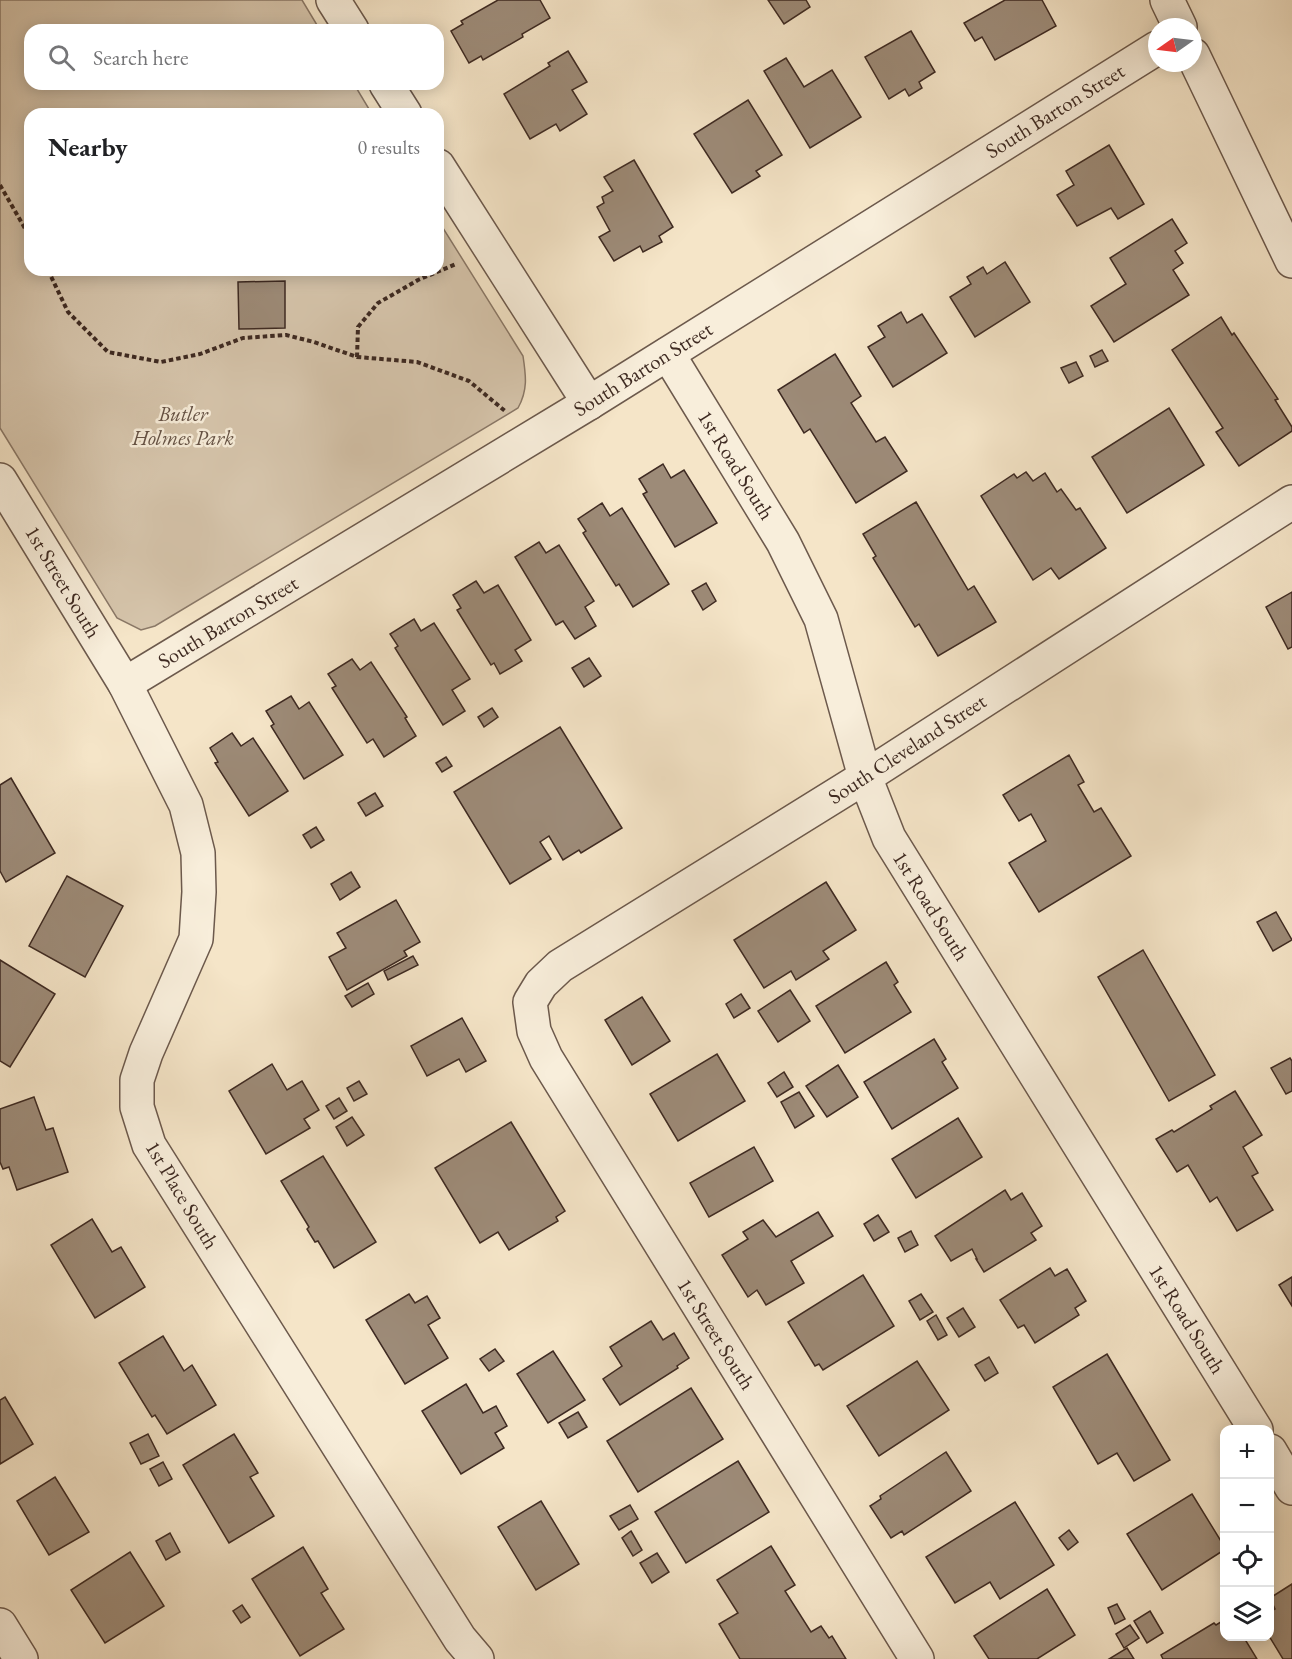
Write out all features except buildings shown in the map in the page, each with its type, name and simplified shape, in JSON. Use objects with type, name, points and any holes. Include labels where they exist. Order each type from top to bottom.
[{"type":"street","points":[[333,0],[348,24]]},
{"type":"street","points":[[1167,0],[1176,18]]},
{"type":"street","name":"South Barton Street","points":[[125,684],[589,403],[1148,54]]},
{"type":"street","points":[[1201,72],[1292,261]]},
{"type":"street","points":[[390,90],[401,108]]},
{"type":"street","points":[[444,176],[589,403]]},
{"type":"street","name":"1st Road South","points":[[668,354],[783,542],[821,619],[865,777],[889,838],[1253,1425]]},
{"type":"street","name":"1st Street South","points":[[0,480],[125,684]]},
{"type":"street","name":"South Cleveland Street","points":[[530,1002],[541,984],[560,966],[865,777],[1292,502]]},
{"type":"street","name":"1st Place South","points":[[125,684],[186,805],[198,853],[200,892],[196,939],[146,1053],[138,1080],[137,1107],[149,1145],[460,1639],[477,1659]]},
{"type":"street","name":"1st Street South","points":[[530,1002],[534,1031],[546,1058],[917,1659]]},
{"type":"street","points":[[1274,1460],[1292,1488]]},
{"type":"street","points":[[0,1625],[21,1659]]},
{"type":"path","points":[[0,186],[24,227]]},
{"type":"path","points":[[444,269],[490,249]]},
{"type":"path","points":[[51,276],[68,312],[108,352],[161,363],[200,354],[243,338],[286,335],[357,357],[417,362],[468,381],[535,436]]},
{"type":"path","points":[[357,357],[358,327],[378,303],[427,276]]},
{"type":"green space","name":"Butler Holmes Park","points":[[0,0],[302,0],[316,24],[24,24],[24,90],[358,90],[368,108],[24,108],[24,276],[444,276],[444,230],[523,356],[525,370],[523,395],[518,408],[155,626],[141,630],[117,618],[0,428]]}]
